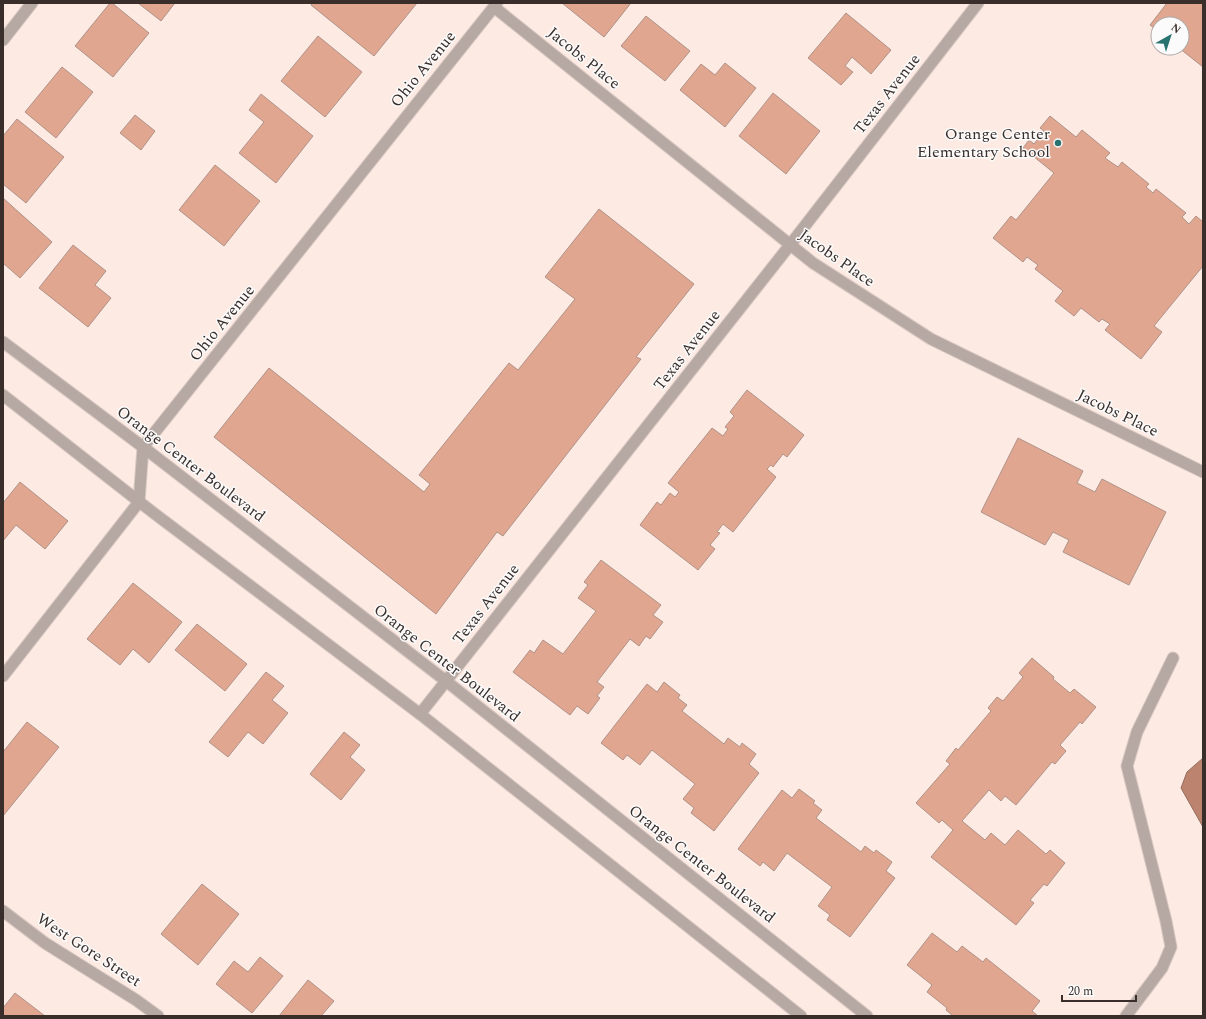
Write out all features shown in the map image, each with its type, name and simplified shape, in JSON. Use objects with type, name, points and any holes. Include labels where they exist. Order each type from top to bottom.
[{"type":"street","points":[[3,40],[32,3]]},
{"type":"street","name":"Texas Avenue","points":[[420,714],[790,245],[978,3]]},
{"type":"street","name":"Jacobs Place","points":[[495,5],[813,263],[931,339],[1203,472]]},
{"type":"street","name":"Ohio Avenue","points":[[143,447],[495,5]]},
{"type":"street","name":"Orange Center Boulevard","points":[[3,342],[143,447],[446,681],[867,1016]]},
{"type":"street","points":[[3,395],[139,502],[420,714],[801,1016]]},
{"type":"street","points":[[3,676],[139,502],[143,447]]},
{"type":"street","points":[[1126,1016],[1162,968],[1171,947],[1166,921],[1127,766],[1137,732],[1173,658]]},
{"type":"street","name":"West Gore Street","points":[[3,911],[45,943],[136,1000],[158,1016]]},
{"type":"shaded area","points":[[1203,758],[1203,827],[1181,788],[1187,772]]},
{"type":"building","points":[[110,3],[112,3],[149,33],[113,77],[75,46]]},
{"type":"building","points":[[138,3],[175,3],[161,21]]},
{"type":"building","points":[[312,3],[417,3],[374,56],[311,5]]},
{"type":"building","points":[[562,3],[631,3],[604,37]]},
{"type":"building","points":[[1167,3],[1203,3],[1203,67],[1189,56],[1190,16],[1157,16]]},
{"type":"building","points":[[846,13],[891,50],[871,74],[852,57],[845,66],[853,72],[841,85],[808,58]]},
{"type":"building","points":[[646,16],[690,51],[665,81],[621,46]]},
{"type":"building","points":[[318,36],[362,72],[325,117],[281,81]]},
{"type":"building","points":[[725,63],[756,88],[725,127],[680,90],[701,64],[715,75]]},
{"type":"building","points":[[62,67],[93,92],[56,138],[25,112]]},
{"type":"building","points":[[773,93],[820,131],[786,174],[739,136]]},
{"type":"building","points":[[261,94],[313,136],[276,183],[239,153],[264,122],[249,110]]},
{"type":"building","points":[[135,115],[155,131],[141,150],[120,133]]},
{"type":"building","points":[[1050,116],[1076,137],[1082,130],[1110,153],[1105,158],[1118,167],[1122,162],[1149,184],[1146,187],[1153,193],[1156,189],[1186,213],[1182,217],[1189,224],[1196,216],[1203,222],[1203,266],[1154,326],[1162,332],[1141,359],[1105,330],[1110,324],[1102,319],[1099,322],[1081,308],[1074,316],[1055,301],[1063,291],[1035,269],[1038,265],[1027,257],[1023,262],[993,238],[1011,216],[1016,220],[1054,173],[1023,148],[1029,140],[1034,144],[1044,131],[1040,128]]},
{"type":"building","points":[[17,119],[64,157],[26,203],[3,184],[3,136]]},
{"type":"building","points":[[215,165],[260,201],[224,246],[179,210]]},
{"type":"building","points":[[3,198],[52,242],[20,278],[3,263]]},
{"type":"building","points":[[599,209],[694,284],[636,357],[641,359],[503,536],[497,532],[436,614],[214,437],[269,368],[424,492],[430,484],[419,475],[509,363],[518,370],[575,299],[545,277]]},
{"type":"building","points":[[73,245],[106,271],[95,285],[111,298],[88,327],[39,288]]},
{"type":"building","points":[[747,390],[804,435],[787,457],[783,454],[773,467],[771,465],[767,469],[776,477],[733,532],[723,524],[717,532],[720,533],[710,545],[715,549],[698,570],[640,525],[657,502],[661,505],[670,493],[675,497],[679,492],[668,483],[712,428],[723,436],[728,429],[725,427],[734,416],[730,412]]},
{"type":"building","points":[[1018,438],[1083,471],[1077,483],[1095,492],[1102,479],[1166,512],[1129,585],[1063,552],[1069,540],[1053,532],[1045,545],[981,512]]},
{"type":"building","points":[[20,482],[68,521],[45,549],[16,525],[3,541],[3,503]]},
{"type":"building","points":[[601,560],[661,605],[653,615],[663,622],[650,639],[646,636],[639,646],[630,639],[597,682],[604,687],[597,696],[600,698],[588,714],[577,706],[570,715],[513,672],[530,650],[534,653],[543,640],[563,654],[596,611],[578,598],[588,585],[584,582]]},
{"type":"building","points":[[133,583],[182,622],[149,663],[133,649],[120,665],[87,639]]},
{"type":"building","points":[[197,624],[247,664],[225,691],[175,650]]},
{"type":"building","points":[[1032,658],[1054,677],[1053,679],[1070,693],[1074,689],[1096,707],[1082,724],[1080,722],[1060,745],[1066,751],[1055,764],[1052,762],[1016,805],[1005,796],[1001,801],[989,790],[962,821],[985,840],[991,833],[1005,845],[1018,830],[1046,854],[1050,850],[1065,863],[1047,886],[1044,884],[1030,900],[1034,903],[1016,925],[931,857],[953,830],[942,820],[939,823],[916,803],[950,764],[946,761],[956,748],[958,750],[991,711],[988,708],[997,697],[1003,701],[1023,677],[1019,673]]},
{"type":"building","points":[[266,672],[284,686],[272,700],[288,713],[263,744],[248,732],[228,757],[209,742]]},
{"type":"building","points":[[664,682],[680,695],[678,698],[687,705],[682,711],[724,744],[728,738],[740,747],[742,743],[756,754],[749,764],[759,773],[714,831],[691,813],[694,808],[683,799],[695,784],[652,750],[640,765],[627,755],[623,760],[601,743],[647,684],[657,692]]},
{"type":"building","points":[[27,722],[59,747],[3,816],[3,752]]},
{"type":"building","points":[[344,732],[360,745],[350,757],[365,770],[341,800],[310,774]]},
{"type":"building","points":[[799,789],[815,801],[813,803],[822,810],[816,818],[861,852],[865,846],[874,853],[876,850],[892,862],[886,871],[895,878],[850,937],[827,920],[830,915],[818,906],[832,887],[787,853],[774,871],[763,862],[760,866],[738,849],[782,790],[792,798]]},
{"type":"building","points":[[202,884],[239,914],[198,965],[161,934]]},
{"type":"building","points":[[932,933],[957,952],[962,946],[983,962],[986,958],[1040,1001],[1032,1011],[1038,1016],[953,1016],[946,1010],[947,1008],[927,992],[932,985],[907,965]]},
{"type":"building","points":[[260,957],[283,976],[252,1013],[216,984],[234,961],[248,972]]},
{"type":"building","points":[[308,980],[334,1001],[322,1015],[323,1016],[279,1016]]},
{"type":"building","points":[[15,993],[45,1016],[3,1016],[3,1008]]},
{"type":"place","name":"Orange Center Elementary School","points":[[1058,143]]}]
